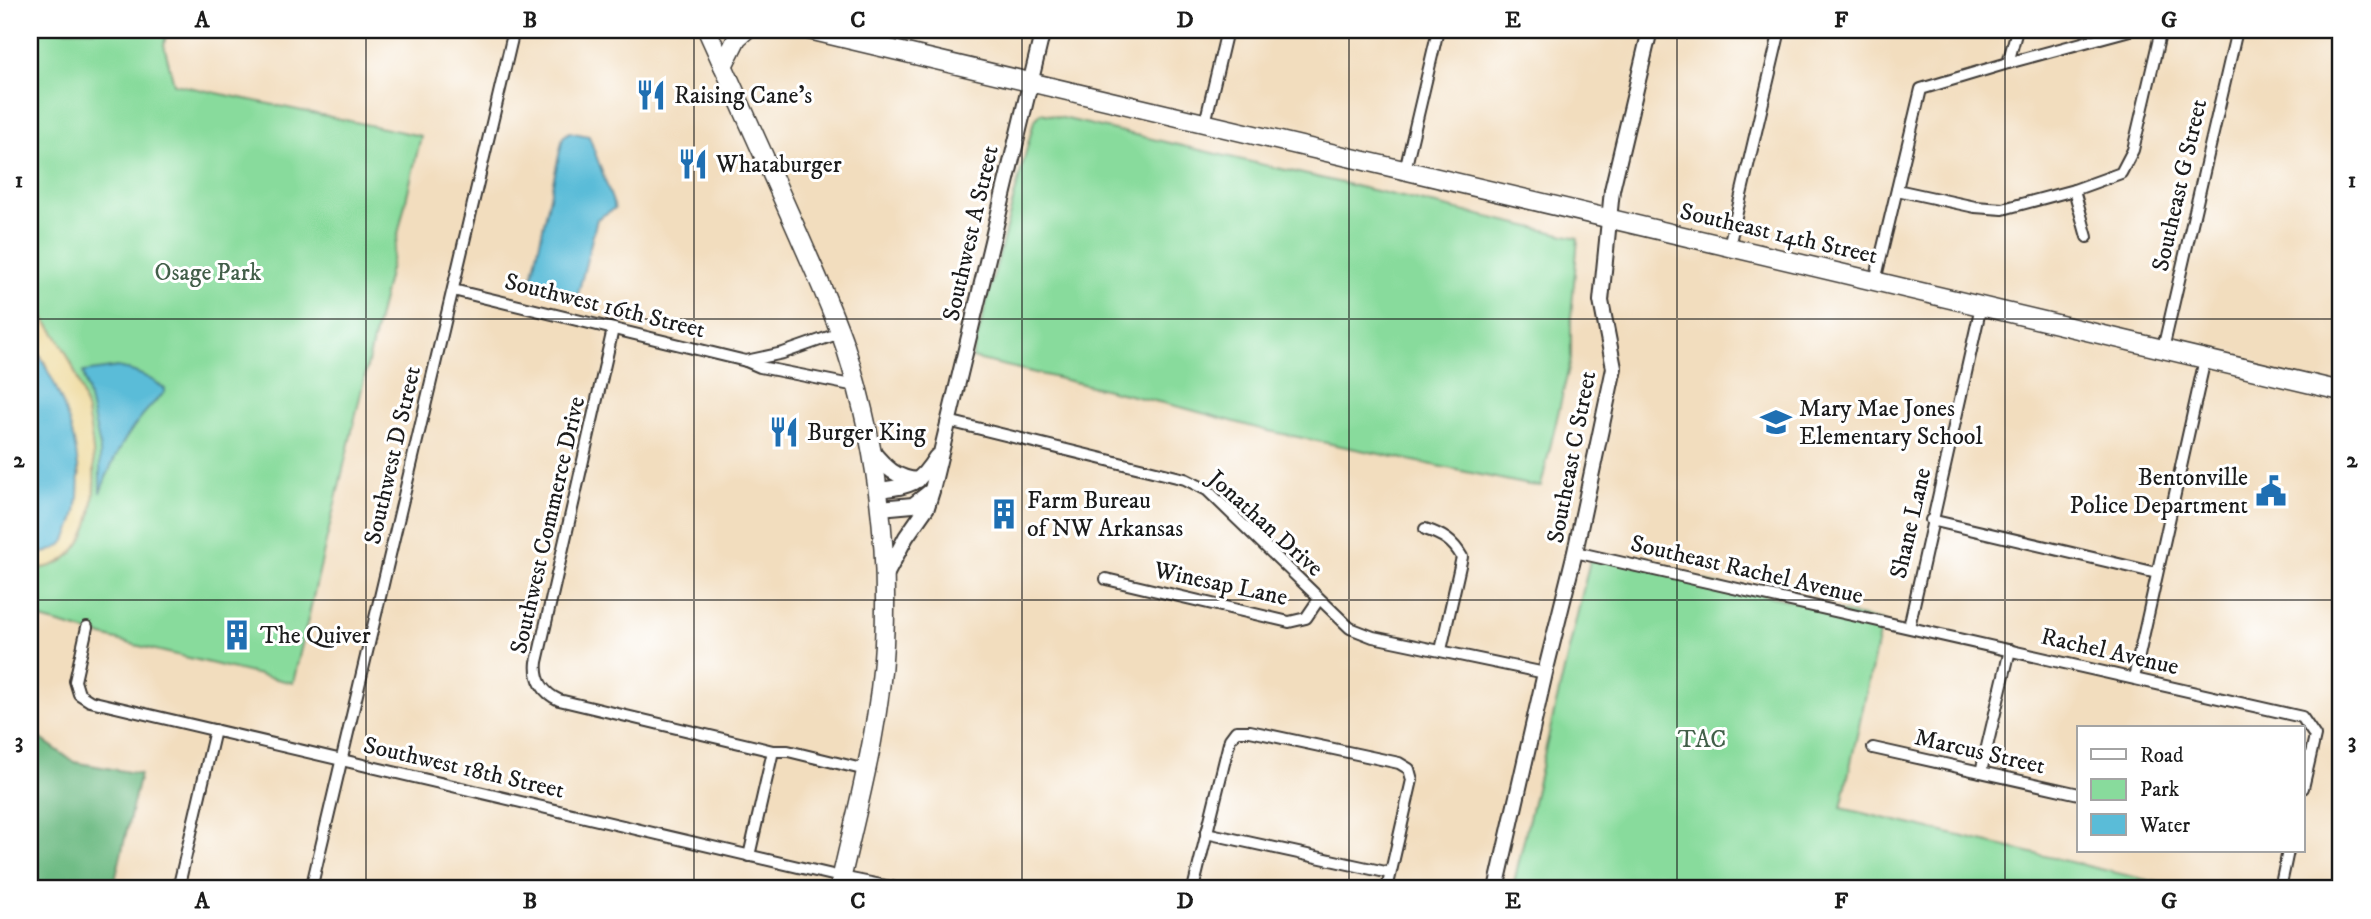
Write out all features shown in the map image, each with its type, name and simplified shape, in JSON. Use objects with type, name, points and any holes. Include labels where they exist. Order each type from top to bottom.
[{"type":"main road","points":[[707,30],[840,333],[856,386],[878,490],[884,578],[884,644],[866,770],[840,883]]},
{"type":"main road","points":[[723,66],[737,37],[746,30]]},
{"type":"main road","name":"Southeast 14th Street","points":[[809,30],[843,34],[1205,123],[2341,391]]},
{"type":"street","name":"Southwest D Street","points":[[311,889],[514,30]]},
{"type":"street","name":"Southwest A Street","points":[[884,578],[906,537],[927,507],[1043,30]]},
{"type":"street","points":[[1205,123],[1227,30]]},
{"type":"street","points":[[1405,170],[1438,30]]},
{"type":"street","name":"Southeast C Street","points":[[1496,889],[1575,552],[1614,368],[1601,301],[1612,190],[1650,30]]},
{"type":"street","points":[[1729,246],[1780,30]]},
{"type":"street","points":[[2008,63],[2017,30]]},
{"type":"street","points":[[1875,281],[1921,89],[2130,30]]},
{"type":"street","points":[[1897,190],[1975,207],[2003,209],[2074,190],[2122,173],[2133,150],[2161,30]]},
{"type":"street","name":"Southeast G Street","points":[[2162,349],[2237,30]]},
{"type":"street","points":[[2074,190],[2087,237]]},
{"type":"street","name":"Southwest 16th Street","points":[[453,290],[746,361],[760,367],[856,386]]},
{"type":"street","name":"Shane Lane","points":[[1909,627],[1981,306]]},
{"type":"street","name":"Southwest Commerce Drive","points":[[613,329],[537,662],[538,679],[545,691],[559,700],[866,770]]},
{"type":"street","name":"Southwest 16th Street","points":[[746,361],[795,350],[840,333]]},
{"type":"street","points":[[2134,678],[2205,359]]},
{"type":"street","name":"Jonathan Drive","points":[[948,421],[1185,479],[1207,491],[1350,628],[1373,637],[1545,673]]},
{"type":"street","name":"Southwest A Street","points":[[919,480],[942,447]]},
{"type":"street","points":[[871,450],[894,474],[901,478],[919,480]]},
{"type":"street","points":[[878,490],[911,486],[919,480]]},
{"type":"street","points":[[880,508],[913,505],[932,489]]},
{"type":"street","points":[[1931,520],[2157,573]]},
{"type":"street","points":[[1425,529],[1441,534],[1454,543],[1462,557],[1441,650]]},
{"type":"street","name":"Southeast Rachel Avenue","points":[[1575,552],[1909,627]]},
{"type":"street","name":"Winesap Lane","points":[[1106,579],[1289,622],[1306,618],[1319,600]]},
{"type":"street","name":"Southwest 18th Street","points":[[87,627],[75,681],[79,694],[90,701],[749,856],[840,883],[901,889]]},
{"type":"street","name":"Rachel Avenue","points":[[1909,627],[2302,717],[2315,736],[2304,784]]},
{"type":"street","points":[[1981,772],[2010,650]]},
{"type":"street","points":[[178,889],[215,730]]},
{"type":"street","points":[[1193,889],[1230,740],[1236,731],[1250,731],[1399,763],[1409,769],[1412,780],[1387,889]]},
{"type":"street","name":"Marcus Street","points":[[1872,748],[2077,794]]},
{"type":"street","points":[[749,856],[774,751]]},
{"type":"street","points":[[1206,833],[1390,873]]},
{"type":"street","points":[[2280,889],[2288,852]]},
{"type":"green space","name":"Osage Park","points":[[30,30],[167,30],[164,45],[174,84],[421,136],[293,683],[135,645],[30,616]]},
{"type":"green space","points":[[1041,113],[1578,238],[1571,317],[1571,359],[1541,486],[1264,430],[1184,408],[972,358],[1034,121]]},
{"type":"green space","name":"TAC","points":[[1591,556],[1882,621],[1841,808],[2185,889],[1545,889],[1514,882]]},
{"type":"green space","points":[[30,731],[74,762],[140,774],[113,889],[30,889]]},
{"type":"sand","points":[[30,303],[57,336],[76,375],[90,427],[94,492],[89,522],[78,546],[58,563],[30,569],[30,555],[48,552],[80,474],[69,427],[45,363],[30,340]]},
{"type":"water","points":[[569,132],[589,136],[615,208],[597,219],[578,294],[570,299],[530,287],[563,137]]},
{"type":"water","points":[[30,340],[62,400],[75,445],[78,490],[74,521],[63,543],[53,550],[30,555]]},
{"type":"water","points":[[118,367],[148,378],[165,389],[165,392],[126,438],[100,493],[100,447],[83,372]]},
{"type":"place","name":"Raising Cane's","points":[[651,95]]},
{"type":"place","name":"Whataburger","points":[[693,164]]},
{"type":"place","name":"Mary Mae Jones Elementary School","points":[[1776,422]]},
{"type":"place","name":"Burger King","points":[[784,432]]},
{"type":"place","name":"Bentonville Police Department","points":[[2271,491]]},
{"type":"place","name":"Farm Bureau of NW Arkansas","points":[[1004,514]]},
{"type":"place","name":"The Quiver","points":[[237,635]]}]
